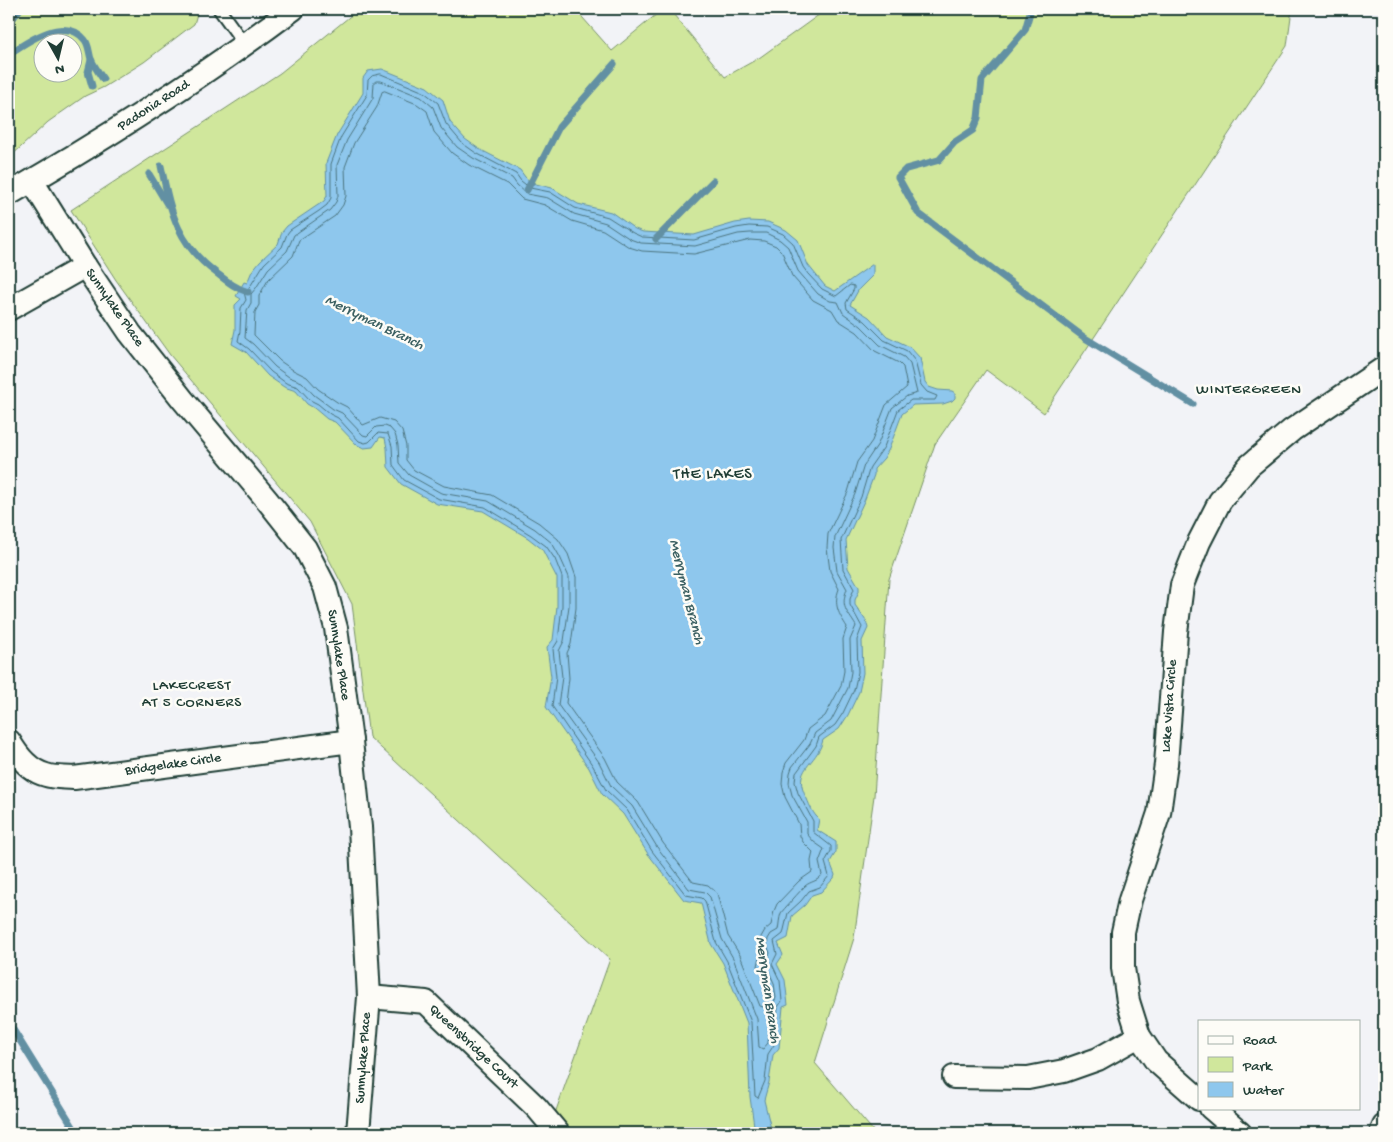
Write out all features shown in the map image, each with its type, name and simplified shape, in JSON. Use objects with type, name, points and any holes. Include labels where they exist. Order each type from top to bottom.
[{"type":"street","name":"Padonia Road","points":[[9,194],[137,117],[245,45],[293,9]]},
{"type":"street","name":"Sunnylake Place","points":[[32,181],[85,266],[130,333],[182,400],[305,548],[325,587],[336,628],[360,828],[369,997],[358,1133]]},
{"type":"street","points":[[9,309],[85,266]]},
{"type":"street","name":"Lake Vista Circle","points":[[1198,1098],[1156,1061],[1138,1036],[1128,1001],[1123,968],[1123,932],[1130,900],[1159,813],[1166,764],[1176,632],[1182,585],[1199,542],[1220,501],[1249,466],[1292,430],[1384,368]]},
{"type":"street","name":"Bridgelake Circle","points":[[9,741],[14,750],[29,766],[45,775],[74,778],[351,741]]},
{"type":"street","name":"Queensbridge Court","points":[[369,997],[426,1002],[537,1108],[558,1133]]},
{"type":"street","points":[[954,1077],[1028,1078],[1064,1071],[1098,1060],[1138,1036]]},
{"type":"street","points":[[1213,1110],[1240,1133]]},
{"type":"street","points":[[1381,1133],[1384,1126]]},
{"type":"lane","points":[[220,9],[245,45]]},
{"type":"green space","points":[[9,9],[192,9],[197,14],[194,24],[144,62],[104,87],[85,96],[48,122],[9,158]]},
{"type":"green space","points":[[359,9],[575,9],[612,51],[663,9],[669,9],[725,77],[759,58],[827,9],[1292,9],[1287,46],[1044,413],[986,370],[935,444],[889,579],[874,796],[854,938],[815,1063],[875,1133],[548,1133],[610,959],[369,737],[352,604],[310,522],[170,355],[116,280],[71,210],[280,73]]},
{"type":"water","points":[[382,69],[427,87],[443,100],[450,122],[465,139],[479,149],[520,170],[532,183],[552,188],[578,204],[611,212],[635,229],[643,232],[694,235],[735,223],[749,221],[768,222],[786,230],[798,240],[808,265],[825,286],[835,291],[873,264],[873,275],[859,289],[850,305],[869,317],[887,336],[910,347],[920,358],[925,382],[929,387],[955,393],[955,398],[952,401],[943,404],[913,405],[902,414],[889,449],[874,469],[874,475],[865,499],[846,540],[848,568],[859,587],[855,605],[866,621],[868,628],[862,641],[863,673],[859,692],[848,715],[839,729],[823,740],[816,756],[806,768],[801,781],[811,807],[819,819],[817,830],[836,842],[836,852],[830,862],[835,875],[821,892],[812,895],[805,905],[792,916],[788,938],[778,943],[783,955],[777,964],[785,980],[788,1005],[783,1007],[779,1048],[773,1055],[764,1100],[772,1133],[755,1133],[750,1097],[747,1023],[723,963],[711,944],[701,903],[684,900],[648,854],[623,814],[602,794],[589,768],[546,707],[551,677],[547,647],[553,640],[557,606],[557,578],[542,549],[528,538],[483,511],[437,504],[401,484],[388,467],[385,438],[380,437],[373,447],[364,448],[357,445],[335,422],[327,419],[307,404],[296,391],[284,387],[268,376],[246,352],[232,344],[235,330],[235,305],[241,299],[236,296],[244,282],[247,283],[252,271],[260,261],[278,244],[282,232],[287,226],[324,201],[327,196],[326,163],[337,135],[363,93],[363,78],[368,71]]},
{"type":"waterway","points":[[9,19],[14,17],[20,9]]},
{"type":"waterway","points":[[1031,9],[1025,30],[982,80],[978,118],[973,130],[955,142],[939,160],[906,169],[898,177],[918,213],[1085,338],[1193,404]]},
{"type":"waterway","name":"Merryman Branch","points":[[9,54],[36,37],[57,30],[67,30],[77,33],[85,40],[91,59],[103,79]]},
{"type":"waterway","name":"Merryman Branch","points":[[91,60],[88,72],[92,86]]},
{"type":"waterway","points":[[527,190],[559,127],[614,64]]},
{"type":"waterway","name":"Merryman Branch","points":[[161,166],[168,199],[185,240],[205,264],[222,278],[248,292]]},
{"type":"waterway","name":"Merryman Branch","points":[[149,174],[167,204]]},
{"type":"waterway","points":[[656,239],[713,181]]},
{"type":"waterway","points":[[9,1023],[77,1133]]},
{"type":"district","name":"WINTERGREEN","points":[[1249,390]]},
{"type":"district","name":"THE LAKES","points":[[713,475]]},
{"type":"district","name":"LAKECREST AT 5 CORNERS","points":[[192,694]]}]
